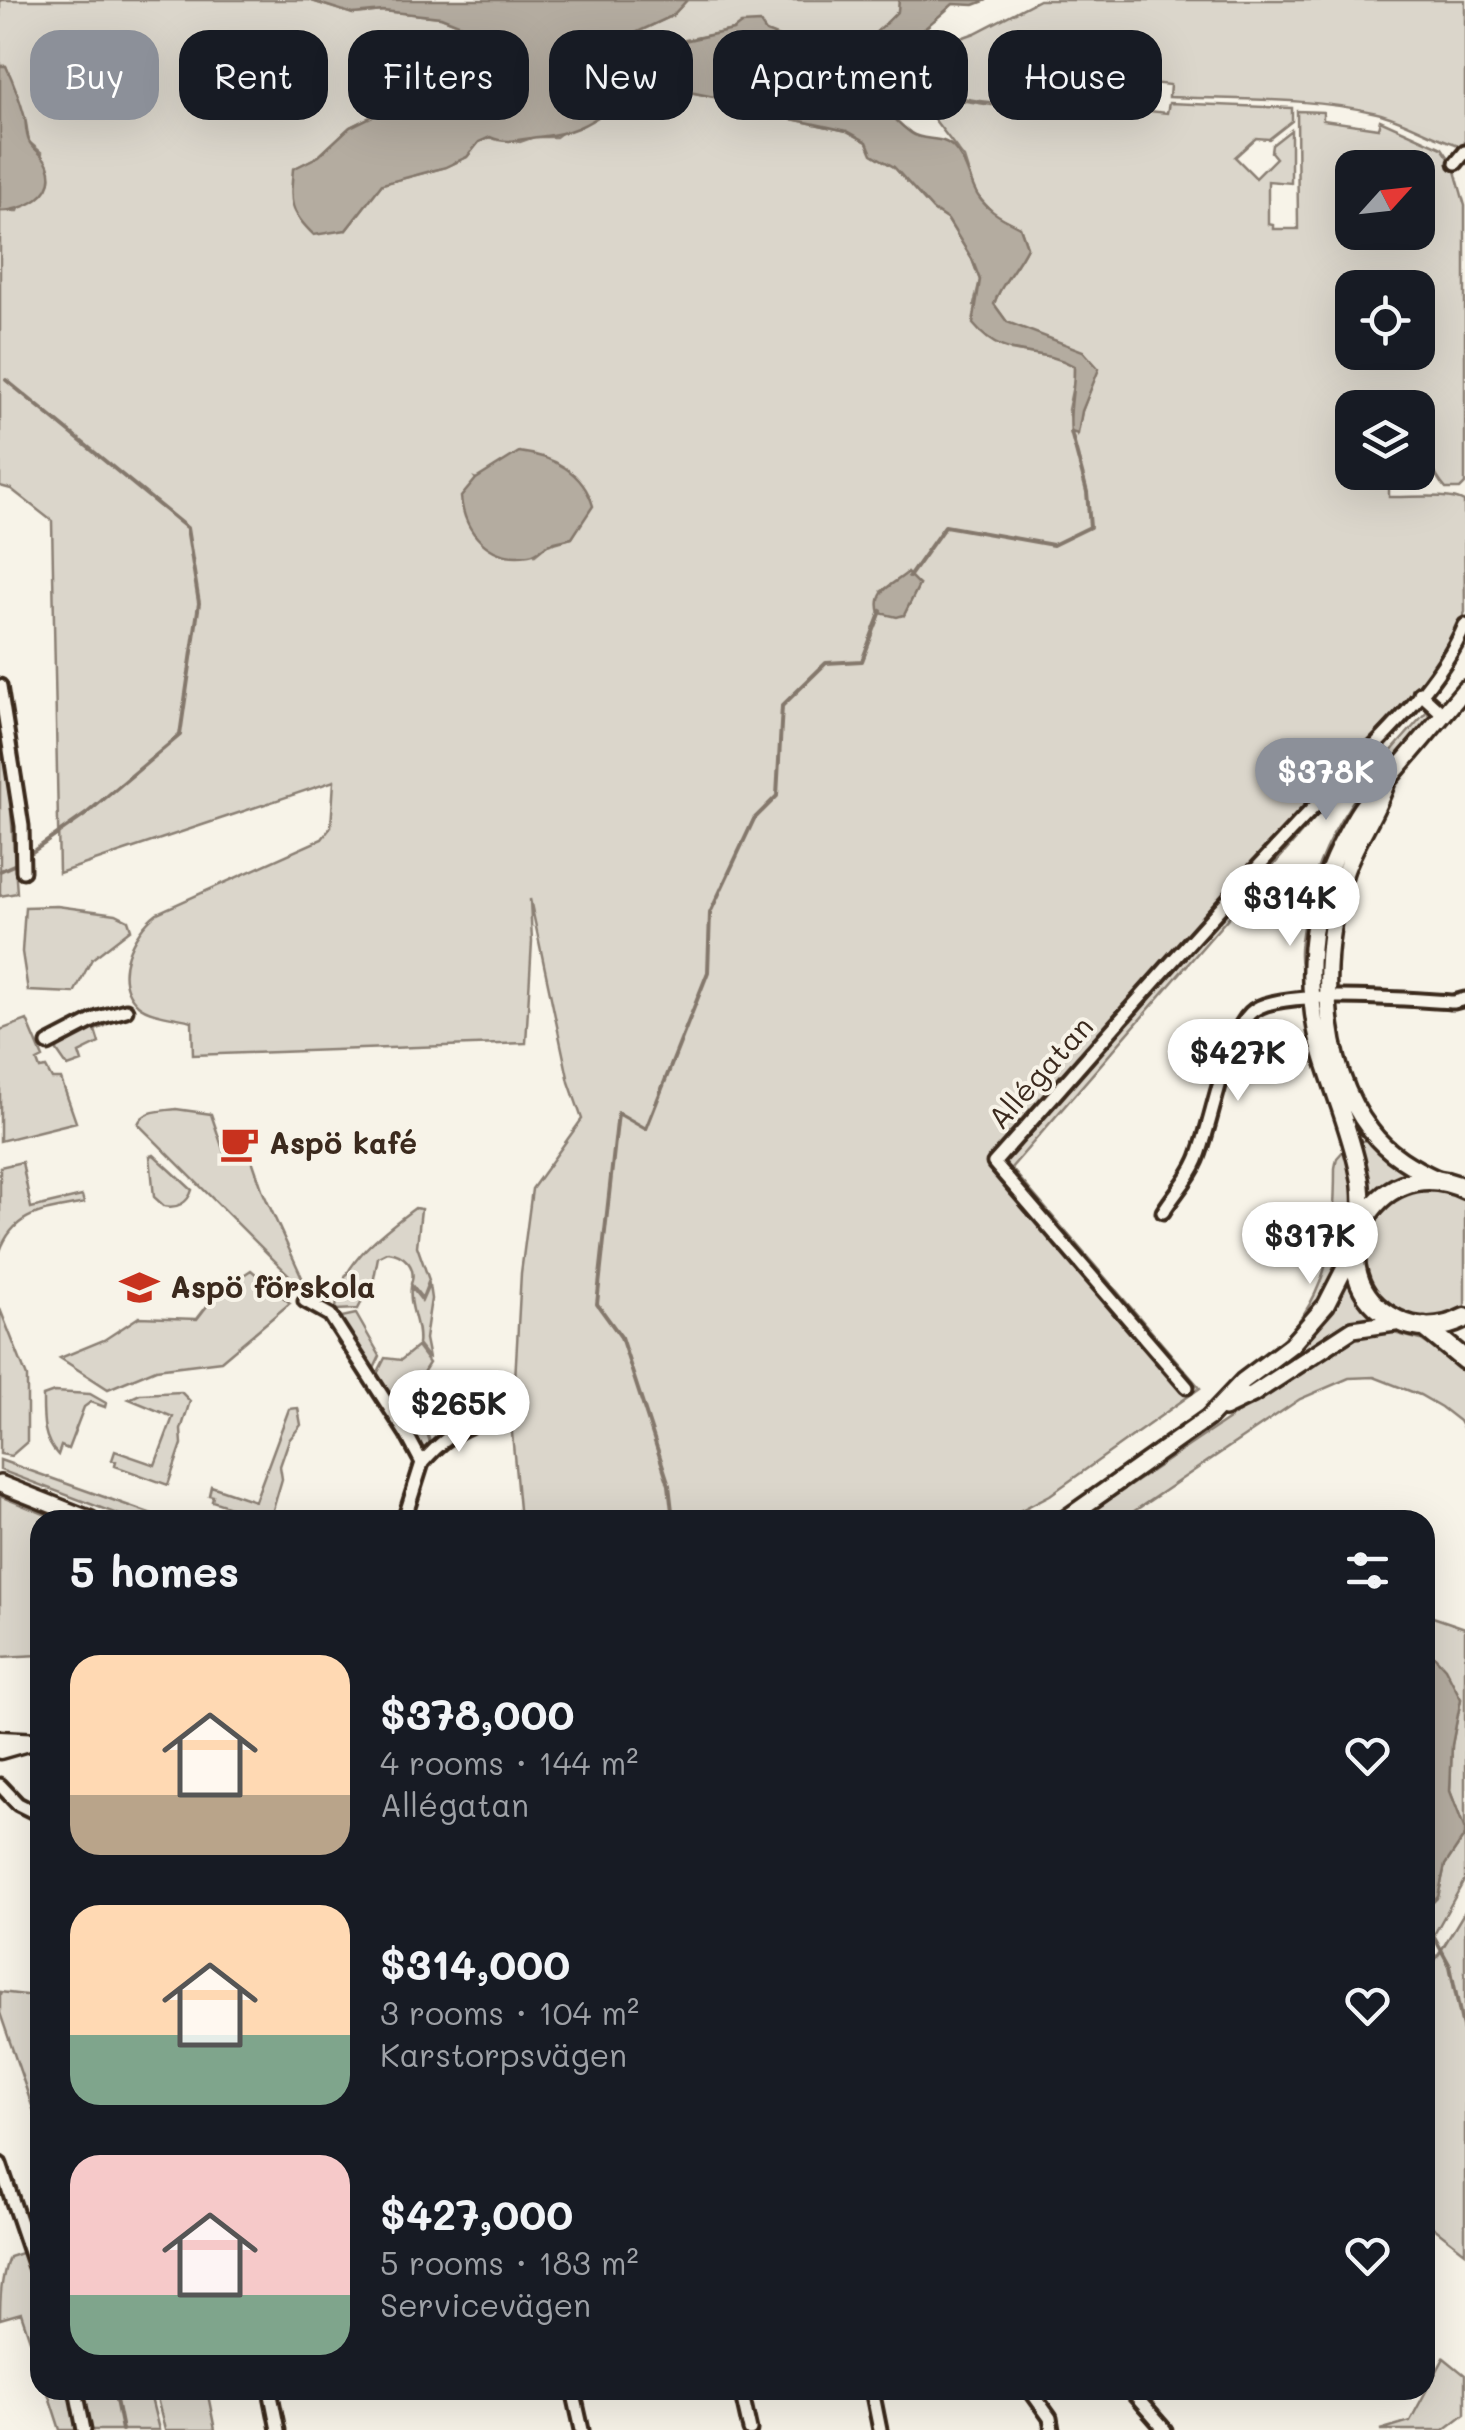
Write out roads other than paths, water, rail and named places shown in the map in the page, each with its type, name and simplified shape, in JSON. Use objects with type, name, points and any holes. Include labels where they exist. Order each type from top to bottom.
[{"type":"highway","points":[[1456,1184],[1416,1180],[1395,1188],[1377,1201],[1364,1220],[1355,1248],[1358,1276],[1366,1293],[1386,1313],[1424,1327],[1446,1326],[1465,1318]]},
{"type":"highway","points":[[1424,1327],[1465,1360]]},
{"type":"main road","points":[[1364,1220],[1358,1169],[1319,1044],[1321,999],[1314,934],[1328,872],[1354,819],[1371,793],[1387,781],[1465,689]]},
{"type":"main road","points":[[1321,999],[1340,1065],[1360,1115],[1389,1150],[1456,1184]]},
{"type":"main road","points":[[1216,1411],[1243,1380],[1309,1327],[1326,1305],[1355,1248]]},
{"type":"main road","points":[[1078,1510],[1216,1411],[1253,1394],[1353,1329],[1402,1322]]},
{"type":"main road","points":[[0,1484],[66,1510]]},
{"type":"street","points":[[1456,162],[1465,152]]},
{"type":"street","points":[[1444,715],[1420,694],[1439,671],[1465,625]]},
{"type":"street","points":[[0,686],[22,826],[22,871]]},
{"type":"street","name":"Allégatan","points":[[1187,1387],[994,1163],[1420,694]]},
{"type":"street","points":[[1164,1212],[1194,1166],[1216,1108],[1231,1048],[1245,1018],[1269,1002],[1465,999]]},
{"type":"street","points":[[48,1044],[98,1018],[126,1010]]},
{"type":"street","points":[[305,1301],[330,1314],[422,1463]]},
{"type":"street","points":[[407,1510],[422,1463],[438,1444],[454,1432],[482,1422]]},
{"type":"street","points":[[0,1738],[30,1740]]},
{"type":"street","points":[[0,1752],[30,1743]]},
{"type":"street","points":[[0,1785],[18,1804],[30,1810]]},
{"type":"street","points":[[0,2164],[30,2252]]},
{"type":"street","points":[[78,2400],[84,2430]]},
{"type":"street","points":[[272,2400],[278,2430]]},
{"type":"street","points":[[576,2400],[582,2430]]},
{"type":"street","points":[[743,2400],[749,2430]]},
{"type":"street","points":[[874,2400],[880,2430]]},
{"type":"street","points":[[1037,2400],[1050,2418],[1052,2430]]},
{"type":"street","points":[[1140,2400],[1165,2430]]},
{"type":"waterway","points":[[6,380],[187,528],[199,603],[180,735],[86,814],[32,852]]},
{"type":"waterway","points":[[909,577],[945,526],[1053,545],[1090,527],[1087,492],[1071,432]]},
{"type":"waterway","points":[[672,1510],[669,1485],[621,1337],[597,1304],[618,1113],[646,1129],[708,972],[710,913],[754,819],[777,796],[782,706],[826,663],[862,661],[881,611]]},
{"type":"waterway","points":[[0,871],[16,864]]},
{"type":"waterway","points":[[1435,1938],[1450,1966],[1465,2037]]},
{"type":"waterway","points":[[116,2400],[122,2430]]},
{"type":"place","name":"Aspö kafé","points":[[239,1144]]},
{"type":"place","name":"Aspö förskola","points":[[140,1288]]}]
